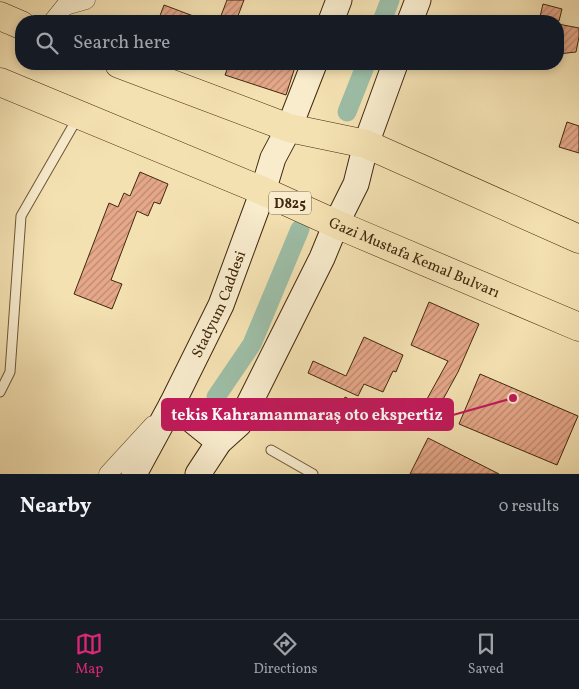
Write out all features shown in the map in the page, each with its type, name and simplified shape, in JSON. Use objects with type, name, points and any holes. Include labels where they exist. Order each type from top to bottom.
[{"type":"highway","points":[[0,16],[15,23]]},
{"type":"highway","points":[[135,70],[289,128],[366,144],[579,239]]},
{"type":"highway","name":"Gazi Mustafa Kemal Bulvarı","points":[[0,82],[263,191],[579,327]]},
{"type":"main road","points":[[333,15],[339,0]]},
{"type":"main road","points":[[412,15],[418,0]]},
{"type":"main road","name":"Stadyum Caddesi","points":[[134,474],[172,404],[221,305],[263,191],[272,158],[289,128],[312,70]]},
{"type":"main road","points":[[198,474],[219,442],[239,424],[322,258],[356,184],[366,144],[393,70]]},
{"type":"main road","points":[[172,404],[219,442]]},
{"type":"street","points":[[58,15],[65,6],[86,0]]},
{"type":"street","points":[[108,474],[172,404]]},
{"type":"lane","points":[[0,392],[10,372],[21,216],[79,115]]},
{"type":"lane","points":[[271,450],[313,474]]},
{"type":"building","points":[[227,0],[244,0],[238,15],[221,15]]},
{"type":"building","points":[[543,4],[562,9],[560,15],[540,15]]},
{"type":"building","points":[[164,5],[191,15],[160,15]]},
{"type":"building","points":[[564,25],[579,28],[576,52],[564,53]]},
{"type":"building","points":[[227,70],[294,70],[286,95],[225,75]]},
{"type":"building","points":[[567,122],[579,126],[579,153],[559,147]]},
{"type":"building","points":[[140,172],[168,184],[160,204],[154,202],[148,216],[137,211],[111,280],[122,284],[112,309],[74,294],[109,203],[118,207],[124,193],[130,196]]},
{"type":"building","points":[[429,302],[479,324],[458,372],[435,414],[422,408],[448,361],[411,345]]},
{"type":"building","points":[[364,337],[403,355],[396,372],[393,371],[383,392],[364,384],[358,396],[308,373],[313,361],[346,376]]},
{"type":"building","points":[[480,374],[578,416],[557,465],[459,424]]},
{"type":"building","points":[[345,397],[374,411],[369,423],[339,410]]},
{"type":"building","points":[[428,438],[436,442],[499,474],[410,474]]},
{"type":"waterway","points":[[384,15],[390,0]]},
{"type":"waterway","points":[[347,112],[364,70]]},
{"type":"waterway","points":[[216,397],[252,344],[300,229]]},
{"type":"place","name":"tekis Kahramanmaraş oto ekspertiz","points":[[513,398]]}]
